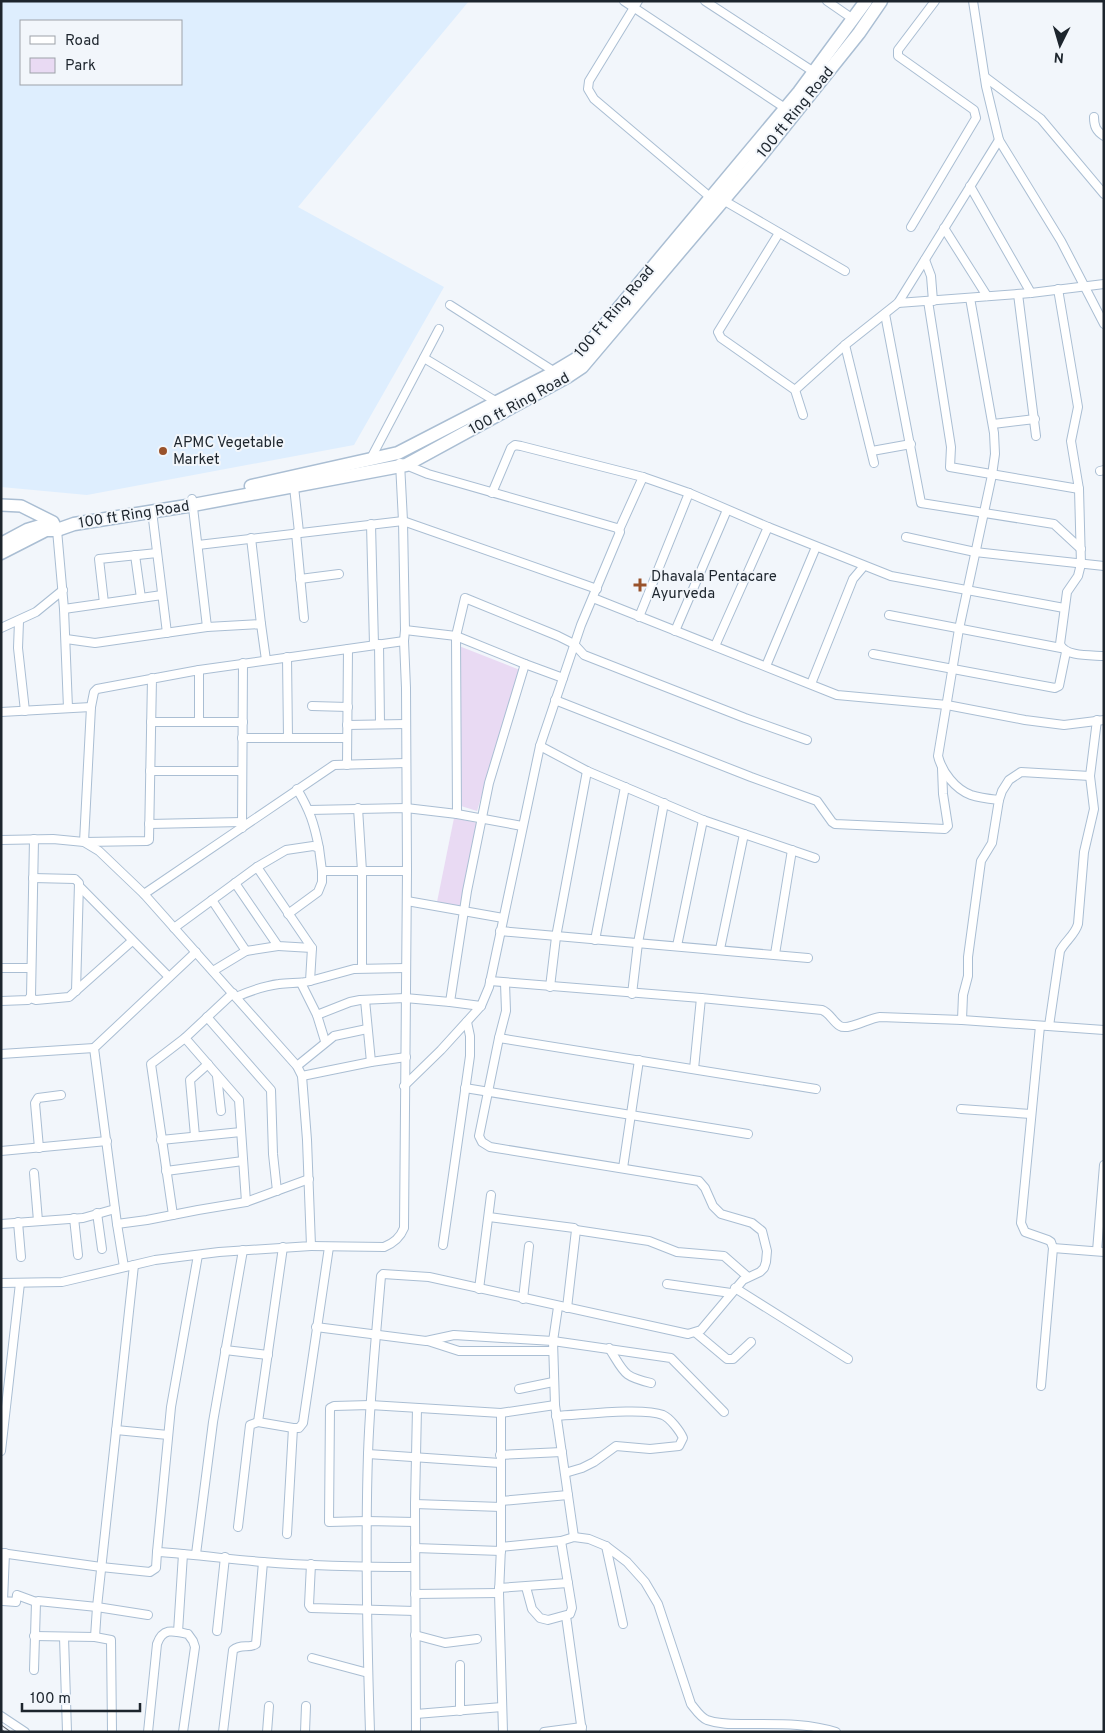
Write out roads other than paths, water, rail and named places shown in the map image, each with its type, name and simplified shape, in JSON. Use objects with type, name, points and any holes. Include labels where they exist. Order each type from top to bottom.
[{"type":"main road","name":"100 Ft Ring Road","points":[[1,544],[27,530],[193,502],[398,453],[555,372],[576,359],[785,108],[866,1]]},
{"type":"main road","name":"100 ft Ring Road","points":[[1,554],[55,526],[152,511],[193,502],[403,466],[567,377],[582,367],[723,200],[859,33],[881,1]]},
{"type":"street","points":[[624,1],[636,5],[785,108]]},
{"type":"street","points":[[705,1],[814,72]]},
{"type":"street","points":[[827,1],[853,19]]},
{"type":"street","points":[[911,227],[976,118],[974,110],[897,54],[898,50],[936,1]]},
{"type":"street","points":[[973,1],[985,78],[999,140],[1061,241],[1104,324]]},
{"type":"street","points":[[636,5],[589,81],[589,93],[710,197]]},
{"type":"street","points":[[985,78],[1041,119],[1104,194]]},
{"type":"street","points":[[1094,117],[1096,130],[1104,136]]},
{"type":"street","points":[[795,390],[845,345],[898,303],[999,140]]},
{"type":"street","points":[[970,186],[1031,292]]},
{"type":"street","points":[[723,200],[846,271]]},
{"type":"street","points":[[944,228],[987,296]]},
{"type":"street","points":[[779,232],[718,332],[721,338],[795,390],[803,415]]},
{"type":"street","points":[[925,260],[931,276],[930,301],[952,447],[950,467],[1079,489]]},
{"type":"street","points":[[898,303],[1018,294],[1104,284]]},
{"type":"street","points":[[873,654],[1055,688],[1059,686],[1064,650],[1064,608],[1068,588],[1078,576],[1081,564],[1081,549],[1079,489],[1071,441],[1078,408],[1058,289]]},
{"type":"street","points":[[1018,294],[1036,436]]},
{"type":"street","points":[[555,700],[751,777],[818,801],[835,824],[946,829],[948,826],[943,794],[942,768],[938,750],[959,629],[995,454],[993,424],[970,298]]},
{"type":"street","points":[[450,305],[555,372]]},
{"type":"street","points":[[885,314],[921,502],[984,514],[1054,524],[1081,549]]},
{"type":"street","points":[[370,460],[439,330]]},
{"type":"street","points":[[845,345],[874,463]]},
{"type":"street","points":[[424,358],[497,402]]},
{"type":"street","points":[[993,424],[1035,419]]},
{"type":"street","points":[[872,451],[911,444]]},
{"type":"street","points":[[492,493],[512,448],[517,445],[643,477],[689,493],[864,566],[900,578],[1064,608]]},
{"type":"street","points":[[1,1283],[62,1282],[134,1265],[243,1250],[311,1246],[384,1247],[393,1244],[401,1236],[404,1228],[407,872],[403,466],[398,453]]},
{"type":"street","points":[[403,466],[619,530]]},
{"type":"street","points":[[404,1086],[441,1050],[481,1006],[490,981],[540,746],[574,644],[619,530],[643,477]]},
{"type":"street","points":[[294,486],[304,618]]},
{"type":"street","points":[[639,617],[689,493]]},
{"type":"street","points":[[193,502],[207,628]]},
{"type":"street","points":[[1,504],[21,506],[55,526],[63,590],[68,708]]},
{"type":"street","points":[[675,631],[727,510]]},
{"type":"street","points":[[152,511],[167,633]]},
{"type":"street","points":[[198,545],[403,521],[597,589]]},
{"type":"street","points":[[370,524],[380,724]]},
{"type":"street","points":[[715,646],[768,527]]},
{"type":"street","points":[[906,537],[975,552],[1104,566]]},
{"type":"street","points":[[251,538],[266,660]]},
{"type":"street","points":[[766,666],[816,547]]},
{"type":"street","points":[[104,603],[99,559],[157,553]]},
{"type":"street","points":[[135,555],[141,598]]},
{"type":"street","points":[[811,684],[853,579],[864,566]]},
{"type":"street","points":[[300,579],[339,574]]},
{"type":"street","points":[[1,628],[36,612],[63,590]]},
{"type":"street","points":[[64,609],[162,595]]},
{"type":"street","points":[[457,814],[456,636],[465,598],[574,644],[584,654],[745,718],[807,740]]},
{"type":"street","points":[[593,598],[837,695],[947,705],[1025,720],[1064,725],[1101,720],[1090,776],[1094,809],[1084,852],[1078,924],[1060,951],[1049,1026]]},
{"type":"street","points":[[889,615],[1064,650],[1104,656]]},
{"type":"street","points":[[19,621],[18,648],[25,711]]},
{"type":"street","points":[[66,639],[95,644],[207,628],[261,624]]},
{"type":"street","points":[[405,630],[456,636],[563,678]]},
{"type":"street","points":[[84,842],[91,708],[96,689],[243,663],[404,641]]},
{"type":"street","points":[[347,765],[348,649]]},
{"type":"street","points":[[288,657],[288,738]]},
{"type":"street","points":[[242,825],[243,663]]},
{"type":"street","points":[[450,1002],[464,911],[489,784],[525,664]]},
{"type":"street","points":[[199,670],[199,722]]},
{"type":"street","points":[[1,840],[147,842],[149,840],[152,678]]},
{"type":"street","points":[[312,706],[348,707]]},
{"type":"street","points":[[1,712],[91,708]]},
{"type":"street","points":[[151,722],[242,722]]},
{"type":"street","points":[[347,725],[406,724]]},
{"type":"street","points":[[242,738],[347,738]]},
{"type":"street","points":[[540,746],[587,771],[703,820],[814,858]]},
{"type":"street","points":[[144,894],[242,825],[334,765],[406,763]]},
{"type":"street","points":[[942,768],[955,784],[965,792],[973,796],[999,800]]},
{"type":"street","points":[[150,771],[242,771]]},
{"type":"street","points":[[550,987],[556,937],[587,771]]},
{"type":"street","points":[[962,1020],[963,994],[968,976],[968,957],[980,865],[982,858],[992,843],[999,800],[1005,785],[1021,772],[1090,776]]},
{"type":"street","points":[[595,940],[625,787]]},
{"type":"street","points":[[288,914],[318,892],[322,882],[314,821],[297,790]]},
{"type":"street","points":[[632,994],[638,944],[664,803]]},
{"type":"street","points":[[358,808],[362,871],[362,968]]},
{"type":"street","points":[[309,810],[406,808],[457,814],[522,826]]},
{"type":"street","points":[[677,946],[703,820]]},
{"type":"street","points":[[149,824],[242,825]]},
{"type":"street","points":[[720,949],[744,834]]},
{"type":"street","points":[[30,998],[34,839]]},
{"type":"street","points":[[84,842],[110,860],[144,894],[297,1066],[302,1076],[309,1179],[311,1246]]},
{"type":"street","points":[[174,928],[258,867],[293,848],[313,846],[319,848]]},
{"type":"street","points":[[775,954],[792,850]]},
{"type":"street","points":[[258,867],[312,948],[310,981]]},
{"type":"street","points":[[322,871],[407,872]]},
{"type":"street","points":[[33,878],[75,879],[80,887],[169,977]]},
{"type":"street","points":[[235,884],[278,946]]},
{"type":"street","points":[[76,991],[80,887]]},
{"type":"street","points":[[212,900],[246,951]]},
{"type":"street","points":[[407,901],[503,918]]},
{"type":"street","points":[[500,931],[808,958]]},
{"type":"street","points":[[1,1001],[28,1000],[30,998],[36,1000],[66,998],[132,941]]},
{"type":"street","points":[[213,971],[246,951],[278,946],[312,948]]},
{"type":"street","points":[[1,1054],[94,1048],[196,952]]},
{"type":"street","points":[[1,968],[31,968]]},
{"type":"street","points":[[173,1215],[151,1064],[235,995],[260,987],[282,983],[301,983],[354,969],[406,968]]},
{"type":"street","points":[[490,981],[822,1010],[844,1028],[868,1019],[880,1017],[962,1020],[1104,1030]]},
{"type":"street","points":[[301,983],[317,1014],[325,1041]]},
{"type":"street","points":[[370,1732],[367,1610],[368,1454],[370,1406],[381,1276],[383,1274],[429,1278],[688,1334],[702,1330],[733,1291],[748,1277],[760,1272],[766,1262],[765,1241],[762,1231],[752,1223],[721,1214],[713,1206],[705,1188],[699,1182],[485,1145],[482,1142],[480,1136],[488,1092],[506,1011],[505,983]]},
{"type":"street","points":[[317,1014],[350,1002],[406,998],[481,1006]]},
{"type":"street","points":[[694,1069],[701,998]]},
{"type":"street","points":[[365,1000],[371,1062]]},
{"type":"street","points":[[207,1017],[271,1090],[278,1191]]},
{"type":"street","points":[[443,1245],[471,1047],[466,1022]]},
{"type":"street","points":[[1040,1026],[1021,1222],[1025,1232],[1048,1240],[1053,1248],[1040,1386]]},
{"type":"street","points":[[297,1066],[325,1041],[341,1034],[367,1029]]},
{"type":"street","points":[[185,1038],[239,1100],[246,1202]]},
{"type":"street","points":[[499,1038],[816,1089]]},
{"type":"street","points":[[94,1048],[124,1267]]},
{"type":"street","points":[[302,1076],[371,1062],[406,1058]]},
{"type":"street","points":[[623,1168],[639,1060]]},
{"type":"street","points":[[196,1136],[190,1080],[208,1064]]},
{"type":"street","points":[[217,1075],[221,1111]]},
{"type":"street","points":[[466,1088],[748,1134]]},
{"type":"street","points":[[39,1148],[35,1103],[38,1098],[61,1095]]},
{"type":"street","points":[[960,1109],[1031,1114]]},
{"type":"street","points":[[161,1140],[241,1132]]},
{"type":"street","points":[[1,1151],[107,1141]]},
{"type":"street","points":[[166,1171],[243,1161]]},
{"type":"street","points":[[1053,1248],[1100,1252],[1104,1166]]},
{"type":"street","points":[[34,1173],[38,1221]]},
{"type":"street","points":[[117,1224],[246,1202],[309,1179]]},
{"type":"street","points":[[479,1289],[491,1195]]},
{"type":"street","points":[[1,1224],[74,1218],[115,1209]]},
{"type":"street","points":[[97,1213],[102,1249]]},
{"type":"street","points":[[489,1217],[572,1227],[576,1230],[649,1242],[677,1252],[724,1256],[748,1277]]},
{"type":"street","points":[[74,1218],[78,1255]]},
{"type":"street","points":[[18,1222],[21,1257]]},
{"type":"street","points":[[567,1308],[576,1230]]},
{"type":"street","points":[[523,1299],[529,1246]]},
{"type":"street","points":[[258,1422],[284,1247]]},
{"type":"street","points":[[238,1526],[250,1425],[258,1422],[299,1428],[303,1424],[329,1247]]},
{"type":"street","points":[[196,1554],[212,1422],[243,1250]]},
{"type":"street","points":[[148,1615],[97,1607],[36,1602],[17,1595],[16,1602],[3,1601],[3,1553],[150,1572],[156,1568],[171,1407],[198,1255]]},
{"type":"street","points":[[95,1637],[134,1265]]},
{"type":"street","points":[[1,1451],[20,1283]]},
{"type":"street","points":[[667,1284],[733,1291],[848,1359]]},
{"type":"street","points":[[558,1307],[553,1341],[553,1382],[556,1416],[574,1538]]},
{"type":"street","points":[[316,1327],[426,1341],[459,1351],[553,1351]]},
{"type":"street","points":[[696,1333],[727,1360],[733,1359],[751,1342]]},
{"type":"street","points":[[426,1341],[454,1335],[553,1341],[671,1358],[724,1412]]},
{"type":"street","points":[[609,1348],[625,1374],[651,1383]]},
{"type":"street","points":[[225,1350],[268,1355]]},
{"type":"street","points":[[518,1389],[553,1382]]},
{"type":"street","points":[[415,1522],[329,1522],[330,1408],[334,1406],[370,1406],[501,1413],[555,1405]]},
{"type":"street","points":[[416,1408],[416,1732]]},
{"type":"street","points":[[556,1416],[636,1412],[654,1413],[666,1417],[683,1438],[682,1444],[679,1446],[650,1450],[616,1446],[582,1468],[565,1473]]},
{"type":"street","points":[[501,1413],[501,1549],[499,1590],[503,1732]]},
{"type":"street","points":[[287,1534],[294,1428]]},
{"type":"street","points":[[116,1430],[168,1436]]},
{"type":"street","points":[[368,1454],[500,1459],[562,1452]]},
{"type":"street","points":[[415,1504],[501,1504],[568,1495]]},
{"type":"street","points":[[415,1548],[501,1549],[574,1538],[589,1539],[606,1546],[627,1562],[645,1582],[658,1604],[691,1704],[700,1716],[716,1723],[792,1724],[819,1727],[836,1732]]},
{"type":"street","points":[[526,1587],[529,1603],[536,1616],[548,1620],[570,1614],[572,1608],[560,1541]]},
{"type":"street","points":[[606,1546],[623,1624]]},
{"type":"street","points":[[156,1552],[196,1554],[263,1562],[367,1567],[415,1567]]},
{"type":"street","points":[[178,1632],[183,1554]]},
{"type":"street","points":[[217,1631],[225,1558]]},
{"type":"street","points":[[223,1732],[233,1650],[237,1647],[256,1644],[263,1562]]},
{"type":"street","points":[[311,1564],[309,1605],[311,1608],[415,1611]]},
{"type":"street","points":[[415,1594],[499,1590],[568,1583]]},
{"type":"street","points":[[34,1670],[36,1602]]},
{"type":"street","points":[[544,1732],[582,1730],[566,1616]]},
{"type":"street","points":[[148,1732],[157,1644],[163,1633],[168,1632],[178,1632],[191,1636],[195,1647],[183,1732]]},
{"type":"street","points":[[415,1635],[445,1643],[476,1639]]},
{"type":"street","points":[[34,1636],[95,1637],[109,1638],[112,1641],[112,1732]]},
{"type":"street","points":[[64,1637],[67,1732]]},
{"type":"street","points":[[312,1658],[368,1673]]},
{"type":"street","points":[[460,1665],[460,1710]]},
{"type":"street","points":[[267,1732],[270,1706]]},
{"type":"street","points":[[305,1732],[306,1706]]},
{"type":"street","points":[[416,1714],[502,1707]]},
{"type":"street","points":[[1,1716],[25,1732]]},
{"type":"railway","points":[[1,1727],[8,1732]]},
{"type":"place","name":"APMC Vegetable Market","points":[[163,451]]},
{"type":"place","name":"Dhavala Pentacare Ayurveda","points":[[640,585]]}]
